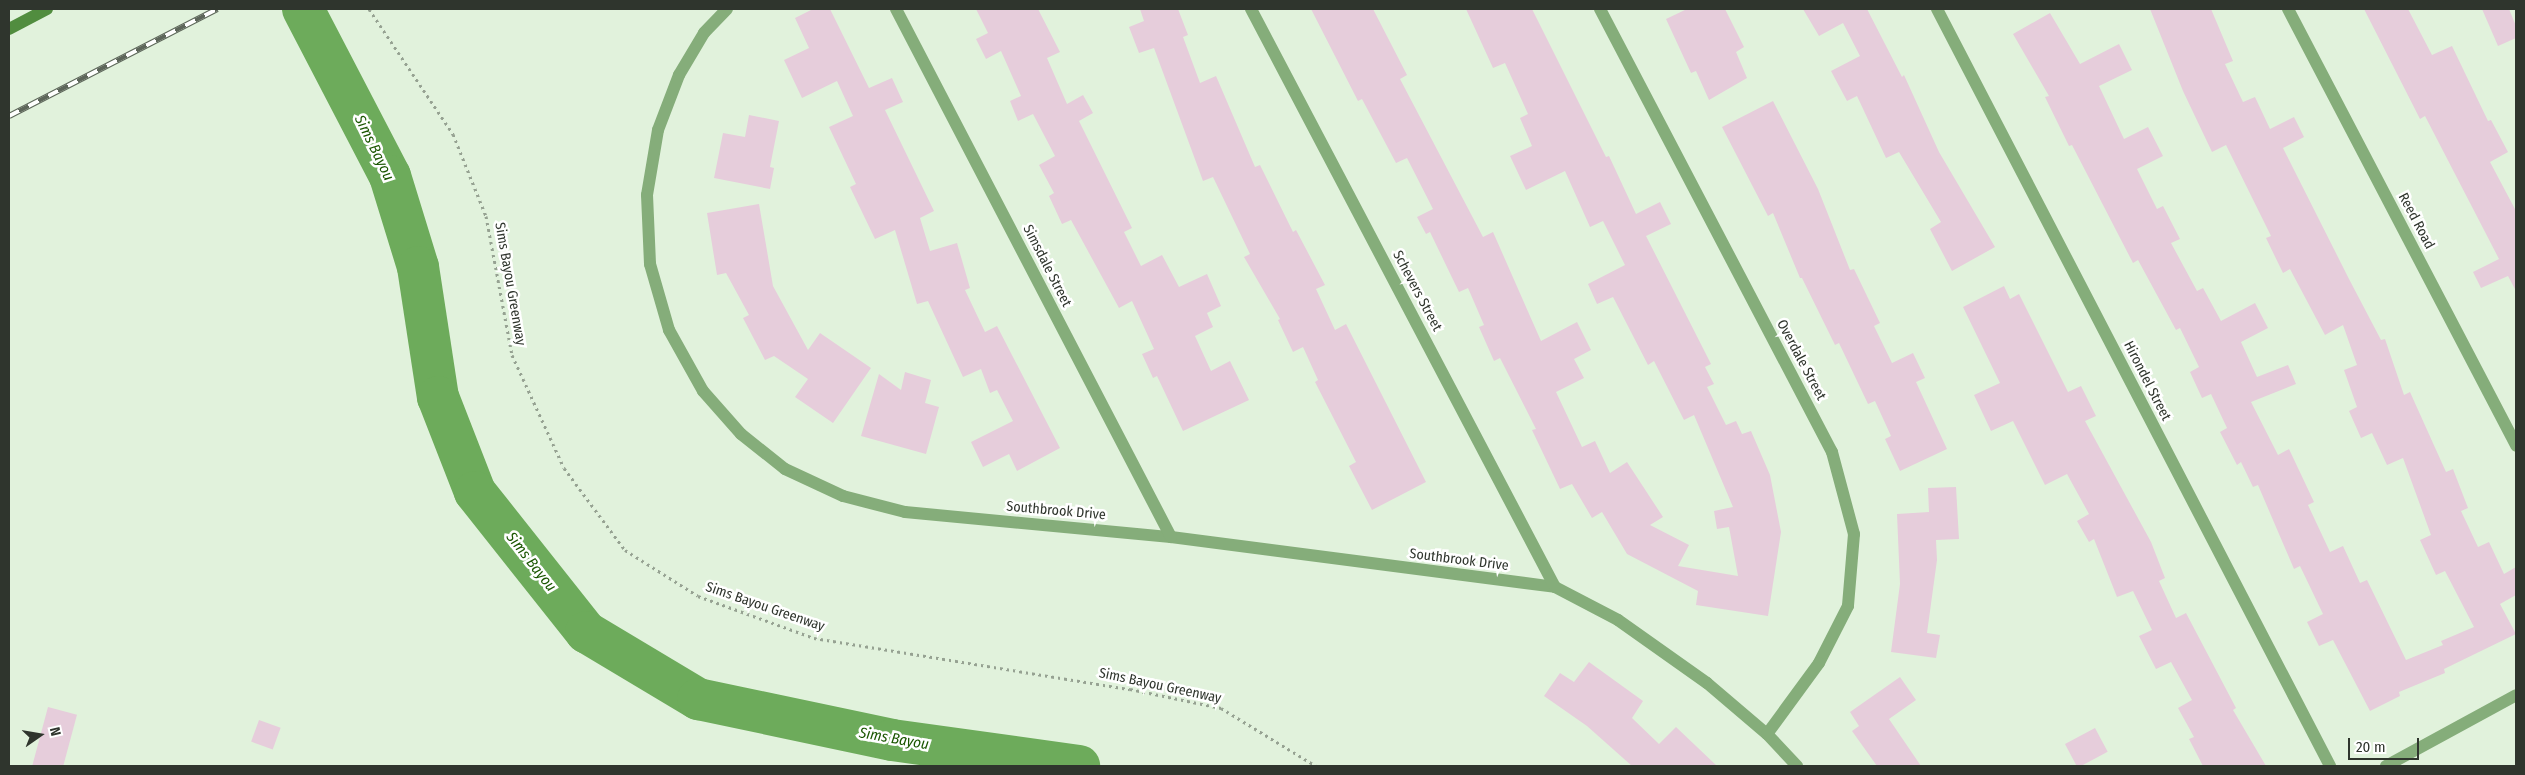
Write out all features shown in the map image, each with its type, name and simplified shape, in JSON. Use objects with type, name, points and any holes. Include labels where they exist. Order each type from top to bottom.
[{"type":"main road","points":[[9,29],[47,9]]},
{"type":"street","name":"Southbrook Drive","points":[[728,9],[704,33],[679,75],[658,130],[647,195],[653,274],[669,330],[703,391],[741,434],[785,469],[843,496],[905,512],[1170,537],[1555,587],[1618,620],[1707,683],[1768,734],[1797,766]]},
{"type":"street","name":"Simsdale Street","points":[[896,9],[1170,537]]},
{"type":"street","name":"Schevers Street","points":[[1251,9],[1555,587]]},
{"type":"street","name":"Overdale Street","points":[[1600,9],[1832,452],[1854,534],[1848,606],[1819,663],[1768,734]]},
{"type":"street","name":"Hirondel Street","points":[[1937,9],[2330,766]]},
{"type":"street","name":"Reed Road","points":[[2288,9],[2516,446]]},
{"type":"street","points":[[2386,766],[2516,695]]},
{"type":"path","name":"Sims Bayou Greenway","points":[[369,9],[453,134],[486,216],[512,355],[564,468],[625,550],[698,596],[814,638],[1130,689],[1221,708],[1316,766]]},
{"type":"building","points":[[813,9],[830,9],[869,88],[892,78],[903,102],[885,110],[934,211],[920,218],[930,251],[957,243],[970,288],[965,290],[985,332],[997,326],[1060,448],[1017,471],[1009,454],[983,467],[971,442],[1013,421],[997,390],[990,393],[981,369],[963,377],[928,301],[917,304],[895,230],[875,239],[850,187],[856,184],[829,127],[853,116],[837,81],[802,98],[784,60],[809,48],[795,18]]},
{"type":"building","points":[[976,9],[1038,9],[1060,52],[1047,58],[1067,104],[1083,95],[1093,113],[1079,121],[1132,228],[1124,232],[1141,266],[1162,255],[1179,287],[1207,274],[1221,306],[1207,313],[1213,327],[1195,336],[1211,371],[1230,361],[1249,400],[1183,431],[1157,376],[1153,378],[1142,354],[1154,349],[1132,301],[1119,308],[1071,220],[1062,224],[1049,196],[1054,193],[1039,165],[1055,156],[1033,114],[1018,121],[1010,101],[1021,96],[1001,51],[986,59],[976,39],[988,33]]},
{"type":"building","points":[[1140,9],[1178,9],[1188,35],[1183,37],[1200,83],[1216,76],[1255,167],[1260,165],[1293,232],[1296,230],[1325,285],[1316,289],[1335,330],[1346,324],[1426,482],[1372,510],[1349,466],[1356,462],[1315,382],[1318,380],[1303,347],[1293,352],[1278,320],[1280,319],[1244,257],[1250,254],[1213,177],[1203,181],[1154,48],[1139,53],[1129,27],[1144,21]]},
{"type":"building","points":[[1311,9],[1373,9],[1407,75],[1400,79],[1483,237],[1493,232],[1541,341],[1577,322],[1591,350],[1574,359],[1584,378],[1556,392],[1582,447],[1595,441],[1610,473],[1627,462],[1663,517],[1650,525],[1689,545],[1678,566],[1738,576],[1729,527],[1717,529],[1714,511],[1733,507],[1694,415],[1684,420],[1654,361],[1648,365],[1613,297],[1597,304],[1588,284],[1625,265],[1603,221],[1590,227],[1565,171],[1526,190],[1510,156],[1532,146],[1520,118],[1528,114],[1505,63],[1493,68],[1466,9],[1532,9],[1606,157],[1609,156],[1636,214],[1660,202],[1671,224],[1646,236],[1711,364],[1705,367],[1714,384],[1707,387],[1726,425],[1736,421],[1742,434],[1751,431],[1770,475],[1781,532],[1768,616],[1696,605],[1698,591],[1627,554],[1602,512],[1592,518],[1572,484],[1560,489],[1532,430],[1536,429],[1500,358],[1494,361],[1479,327],[1484,325],[1468,288],[1459,292],[1430,232],[1426,234],[1417,217],[1433,209],[1407,158],[1396,163],[1362,99],[1358,101]]},
{"type":"building","points":[[1687,9],[1725,9],[1744,47],[1736,52],[1747,78],[1709,100],[1696,71],[1691,73],[1666,19]]},
{"type":"building","points":[[1803,9],[1867,9],[1902,77],[1904,75],[1939,152],[1995,247],[1952,271],[1930,229],[1941,222],[1899,152],[1886,158],[1857,96],[1847,101],[1831,71],[1860,56],[1843,23],[1819,36]]},
{"type":"building","points":[[2150,9],[2211,9],[2233,61],[2225,64],[2243,102],[2255,97],[2270,129],[2294,117],[2304,137],[2283,148],[2381,340],[2385,339],[2404,395],[2410,392],[2446,472],[2453,469],[2468,508],[2461,511],[2478,547],[2489,542],[2504,574],[2516,567],[2516,595],[2500,604],[2516,634],[2444,669],[2445,673],[2399,692],[2400,696],[2370,711],[2333,640],[2319,646],[2307,622],[2323,614],[2300,566],[2294,569],[2258,485],[2253,487],[2241,462],[2237,465],[2220,432],[2227,428],[2211,394],[2202,398],[2190,372],[2199,367],[2180,328],[2176,330],[2138,260],[2133,263],[2072,145],[2069,146],[2045,97],[2049,96],[2013,34],[2050,13],[2080,64],[2119,44],[2132,70],[2099,86],[2124,139],[2148,127],[2163,156],[2137,169],[2157,209],[2163,206],[2180,239],[2171,243],[2197,291],[2203,288],[2221,321],[2255,303],[2268,328],[2241,342],[2257,377],[2288,365],[2296,384],[2251,402],[2278,455],[2289,449],[2314,502],[2308,505],[2330,552],[2343,546],[2360,583],[2367,580],[2406,660],[2443,645],[2441,641],[2474,627],[2445,571],[2436,575],[2420,540],[2431,535],[2403,458],[2387,465],[2372,433],[2361,438],[2349,411],[2357,407],[2344,370],[2357,365],[2343,325],[2325,335],[2290,269],[2283,273],[2266,238],[2271,236],[2226,145],[2212,152],[2183,91]]},
{"type":"building","points":[[2364,9],[2408,9],[2432,55],[2452,46],[2488,121],[2491,120],[2508,152],[2490,162],[2516,211],[2516,291],[2508,276],[2481,288],[2473,272],[2499,259],[2425,116],[2420,119]]},
{"type":"building","points":[[2482,9],[2509,9],[2516,26],[2516,38],[2498,46]]},
{"type":"building","points":[[1773,101],[1818,189],[1850,270],[1854,269],[1880,323],[1874,326],[1892,363],[1913,353],[1925,378],[1916,382],[1947,449],[1900,471],[1885,439],[1891,436],[1875,401],[1868,404],[1839,343],[1835,345],[1802,278],[1800,278],[1773,213],[1768,216],[1722,127]]},
{"type":"building","points":[[749,115],[779,121],[770,167],[774,168],[770,189],[714,178],[723,133],[745,137]]},
{"type":"building","points":[[759,204],[773,286],[808,350],[820,333],[871,368],[833,423],[795,397],[808,379],[774,356],[765,360],[743,318],[749,315],[726,273],[717,275],[707,213]]},
{"type":"building","points":[[2004,286],[2010,299],[2019,294],[2068,392],[2081,386],[2096,416],[2085,421],[2151,542],[2165,578],[2159,581],[2176,618],[2186,613],[2236,708],[2233,710],[2266,766],[2203,766],[2189,739],[2194,737],[2178,708],[2192,700],[2171,662],[2156,669],[2139,636],[2152,630],[2133,591],[2117,597],[2094,539],[2089,542],[2077,521],[2089,514],[2067,474],[2045,485],[2013,421],[1991,431],[1974,395],[2000,383],[1963,307]]},
{"type":"building","points":[[905,372],[931,380],[925,403],[939,407],[926,454],[861,436],[879,374],[901,390]]},
{"type":"building","points":[[1956,487],[1959,539],[1936,540],[1937,560],[1927,633],[1940,635],[1936,658],[1891,652],[1900,584],[1897,514],[1929,512],[1928,488]]},
{"type":"building","points":[[1589,662],[1643,701],[1632,718],[1659,744],[1676,727],[1717,766],[1632,766],[1587,726],[1544,696],[1560,673],[1574,682]]},
{"type":"building","points":[[1900,677],[1916,700],[1889,719],[1921,766],[1877,766],[1852,731],[1859,726],[1850,712]]},
{"type":"building","points":[[48,707],[77,715],[63,766],[32,766]]},
{"type":"building","points":[[259,720],[281,728],[273,749],[251,742]]},
{"type":"building","points":[[2095,728],[2108,752],[2081,766],[2077,766],[2065,744]]},
{"type":"waterway","name":"Sims Bayou","points":[[303,9],[390,176],[418,267],[438,397],[475,492],[586,632],[698,699],[892,740],[1079,766]]},
{"type":"railway","points":[[9,116],[217,9]]}]
